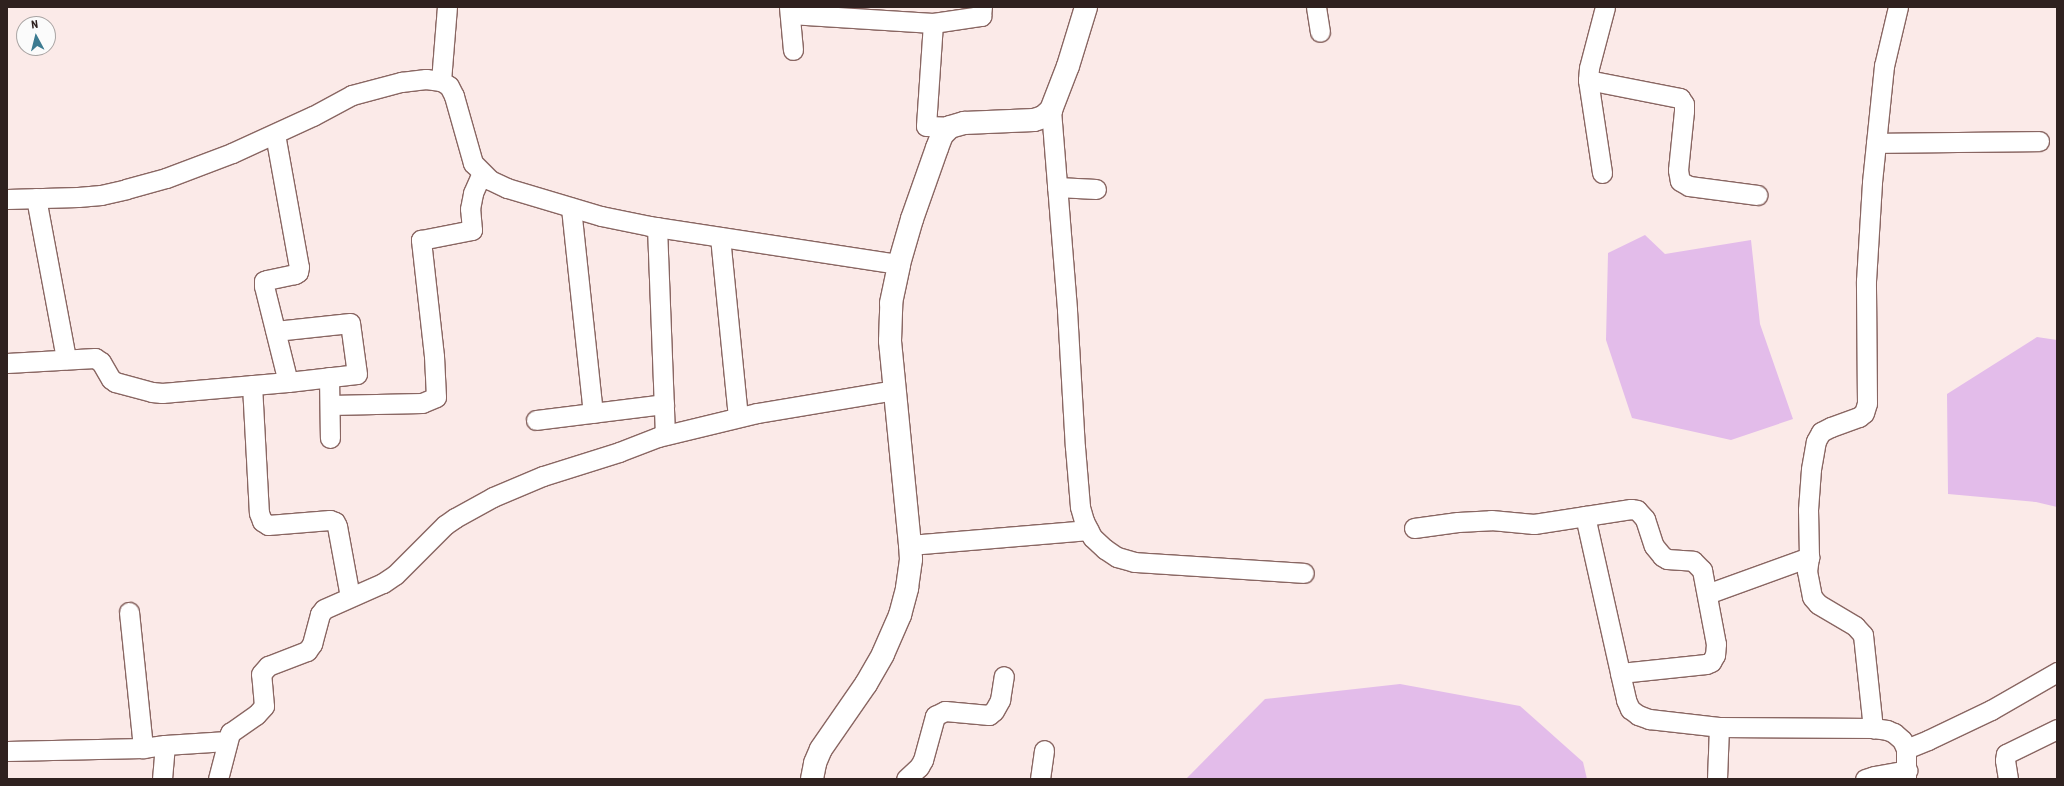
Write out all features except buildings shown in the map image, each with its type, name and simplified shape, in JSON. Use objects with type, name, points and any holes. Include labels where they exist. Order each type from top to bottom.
[{"type":"street","points":[[441,81],[447,7]]},
{"type":"street","points":[[793,50],[789,10],[934,24],[981,16],[982,7]]},
{"type":"street","points":[[1086,7],[1068,66],[1051,110],[1080,507],[1088,530],[1092,537],[1105,549],[1117,557],[1134,562],[1304,572]]},
{"type":"street","points":[[1316,7],[1320,32]]},
{"type":"street","points":[[1602,173],[1588,80],[1605,7]]},
{"type":"street","points":[[1873,728],[1863,635],[1855,626],[1818,604],[1812,597],[1807,571],[1809,557],[1808,510],[1810,469],[1816,441],[1822,432],[1831,426],[1858,417],[1864,413],[1867,403],[1866,281],[1876,143],[1884,66],[1898,7]]},
{"type":"street","points":[[934,24],[926,126],[950,127],[964,123],[1034,120],[1043,117],[1051,110]]},
{"type":"street","points":[[7,199],[101,195],[126,190],[166,178],[232,154],[352,95],[401,82],[426,79],[441,81],[449,86],[454,96],[468,151],[473,163],[482,173],[507,188],[601,216],[657,227],[899,264]]},
{"type":"street","points":[[1588,80],[1680,98],[1684,104],[1678,170],[1680,181],[1689,186],[1757,196]]},
{"type":"street","points":[[812,779],[815,763],[821,749],[869,678],[883,654],[900,615],[907,588],[911,559],[890,341],[891,303],[899,264],[912,219],[937,148],[942,136],[950,127]]},
{"type":"street","points":[[275,134],[299,267],[298,272],[295,274],[264,282],[288,382]]},
{"type":"street","points":[[1876,143],[2039,141]]},
{"type":"street","points":[[330,405],[422,403],[436,397],[434,356],[421,240],[472,230],[470,209],[473,193],[482,173]]},
{"type":"street","points":[[1057,187],[1096,189]]},
{"type":"street","points":[[36,198],[66,360]]},
{"type":"street","points":[[571,208],[593,413]]},
{"type":"street","points":[[657,227],[665,435]]},
{"type":"street","points":[[720,237],[738,418]]},
{"type":"street","points":[[7,362],[91,358],[98,359],[111,379],[116,382],[152,392],[288,382],[356,374],[350,323],[275,331]]},
{"type":"street","points":[[329,377],[330,438]]},
{"type":"street","points":[[252,385],[259,513],[262,521],[268,525],[330,520],[335,522],[350,597]]},
{"type":"street","points":[[218,779],[227,741],[234,729],[256,715],[264,706],[261,674],[268,666],[307,651],[312,644],[320,614],[324,609],[383,583],[395,575],[445,525],[493,497],[543,476],[665,435],[738,418],[894,390]]},
{"type":"street","points":[[536,420],[664,404]]},
{"type":"street","points":[[1414,528],[1483,520],[1534,524],[1631,509],[1636,510],[1645,519],[1657,552],[1667,559],[1693,562],[1702,570],[1716,644],[1715,655],[1712,662],[1706,664],[1620,673]]},
{"type":"street","points":[[1585,516],[1626,700],[1630,709],[1638,715],[1649,719],[1720,727],[1873,728],[1894,733],[1902,740],[1906,749],[1906,774],[1865,779]]},
{"type":"street","points":[[910,545],[1088,530]]},
{"type":"street","points":[[1707,594],[1809,557]]},
{"type":"street","points":[[129,612],[143,748]]},
{"type":"street","points":[[1906,749],[1991,710],[2057,672]]},
{"type":"street","points":[[906,779],[919,767],[923,760],[935,716],[945,711],[989,715],[997,707],[1000,700],[1004,676]]},
{"type":"street","points":[[1717,779],[1720,727]]},
{"type":"street","points":[[2008,779],[2005,760],[2006,754],[2057,729]]},
{"type":"street","points":[[7,751],[143,748],[227,741]]},
{"type":"street","points":[[162,779],[165,745]]},
{"type":"street","points":[[1040,779],[1044,750]]},
{"type":"shaded area","points":[[1645,235],[1665,254],[1751,240],[1760,324],[1793,419],[1731,440],[1632,418],[1606,340],[1608,253]]},
{"type":"shaded area","points":[[2037,337],[2057,340],[2057,507],[2036,502],[1948,494],[1947,394]]},
{"type":"shaded area","points":[[1400,684],[1520,706],[1583,762],[1587,779],[1186,779],[1265,699]]}]
